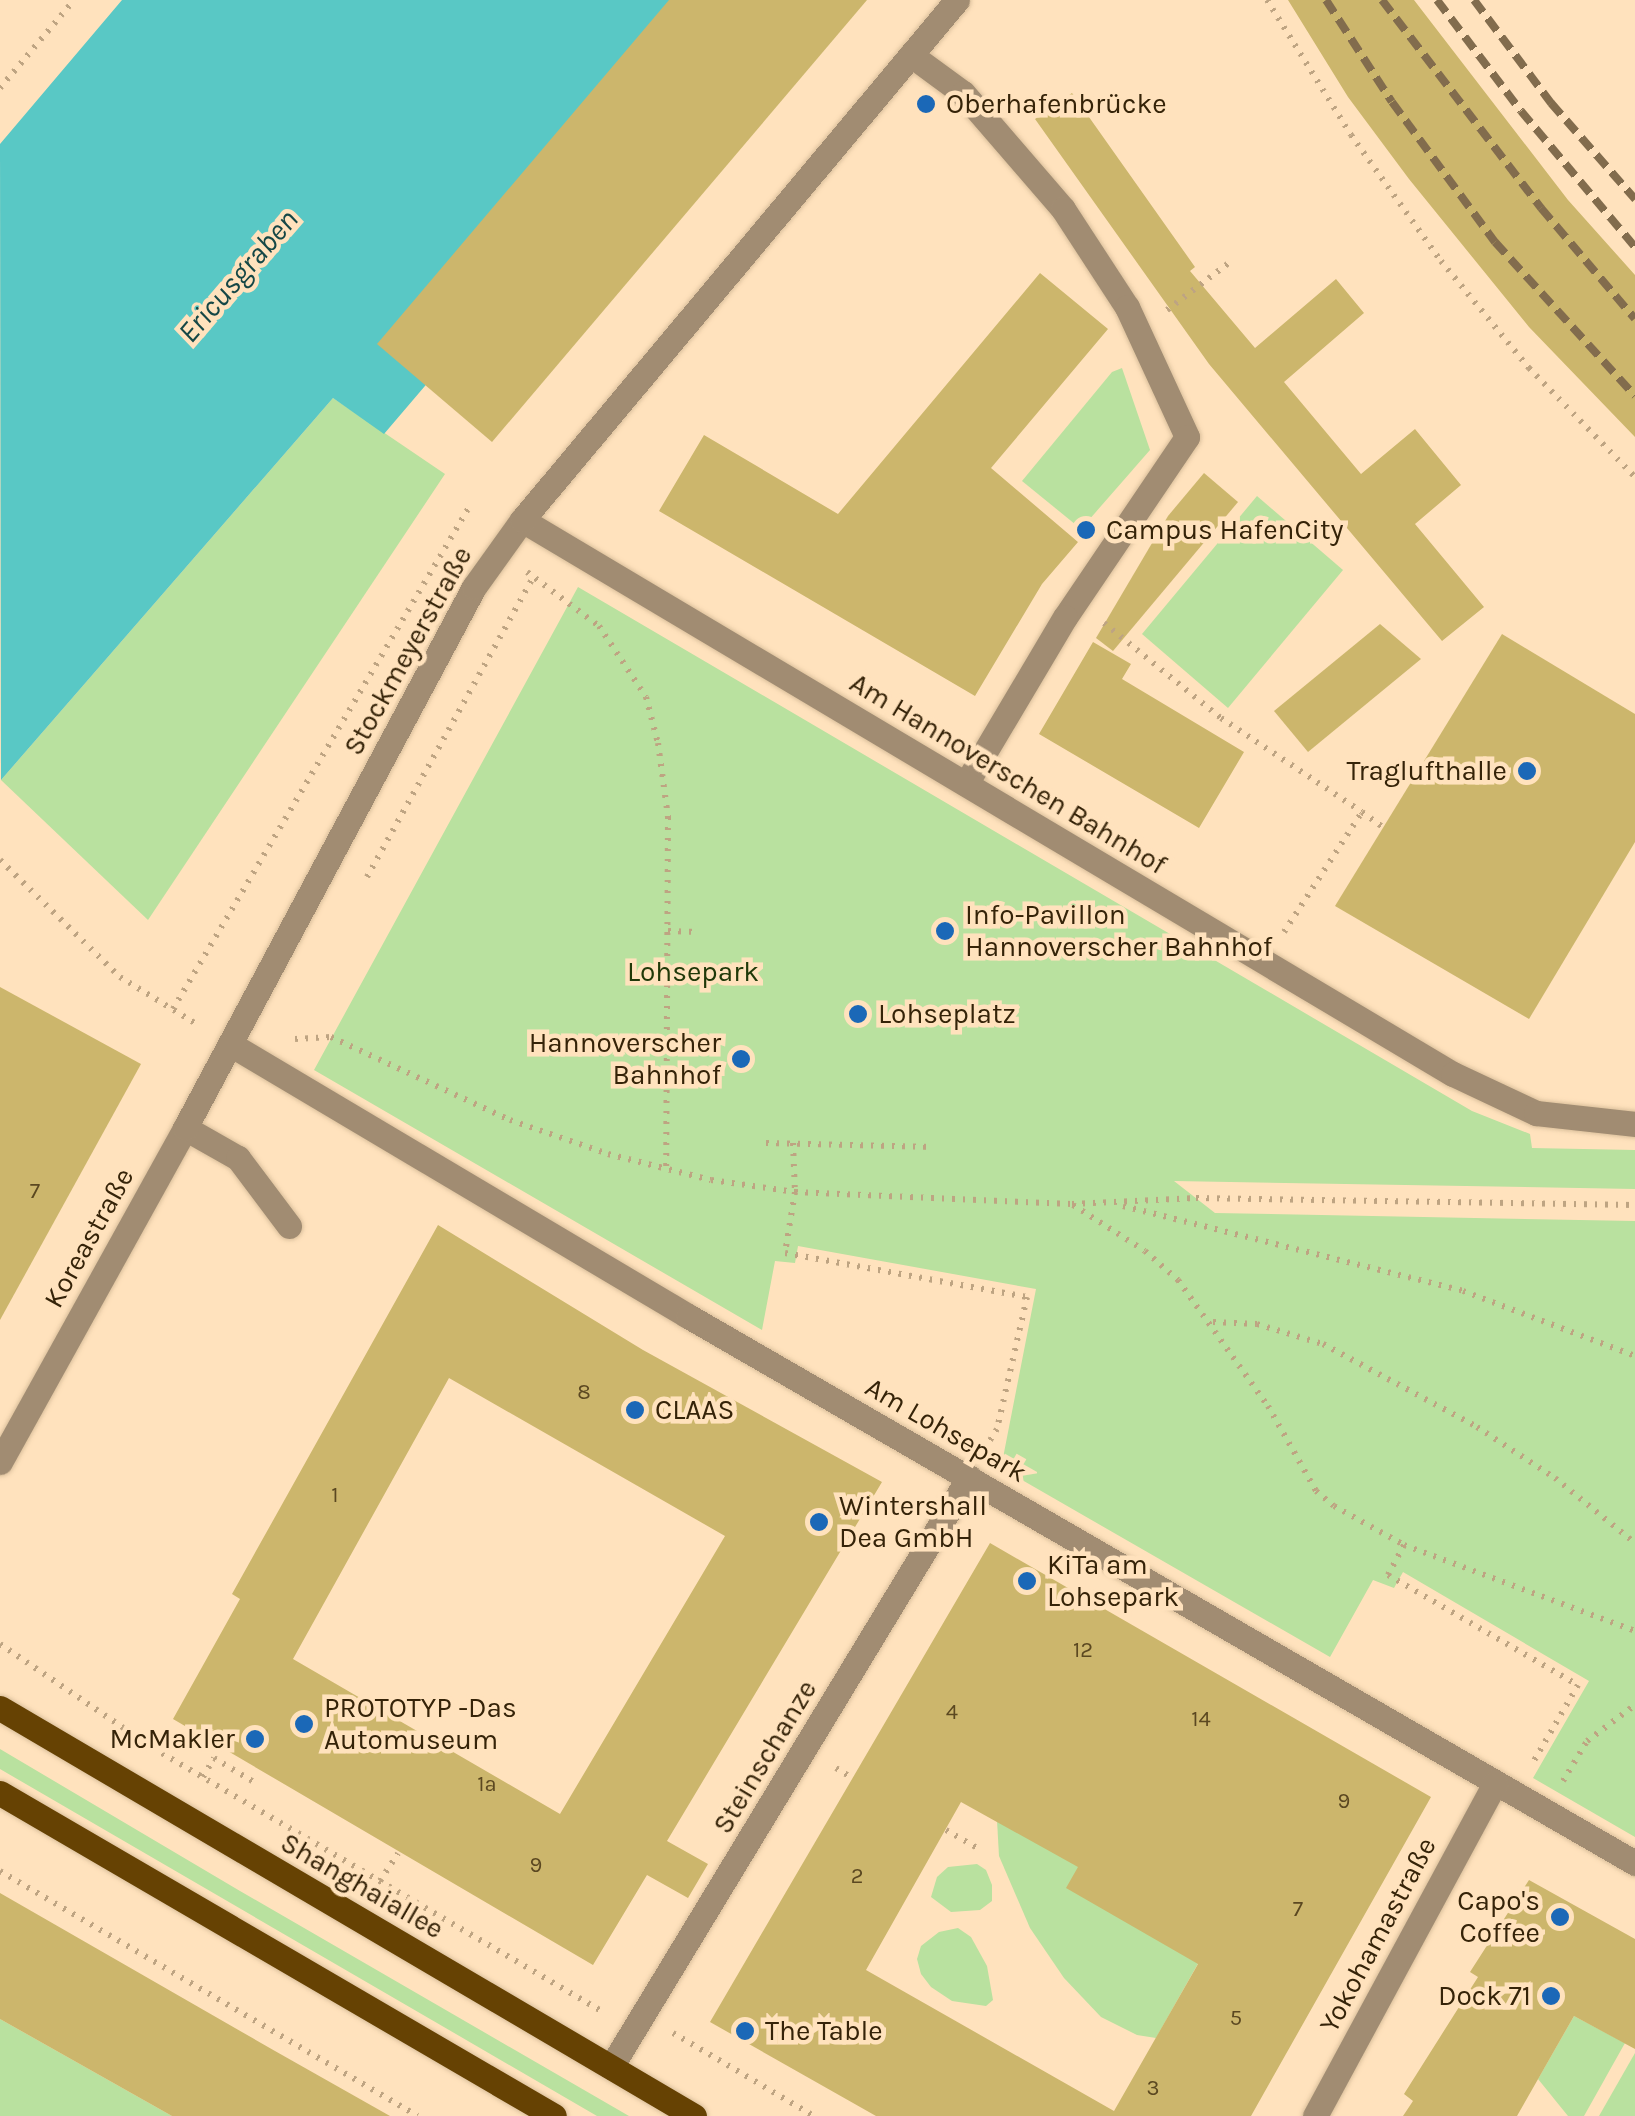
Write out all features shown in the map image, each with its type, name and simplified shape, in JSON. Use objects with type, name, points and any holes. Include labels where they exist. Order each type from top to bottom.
[{"type":"main road","name":"Shanghaiallee","points":[[0,1708],[694,2116]]},
{"type":"main road","points":[[0,1794],[554,2116]]},
{"type":"street","name":"Stockmeyerstraße","points":[[230,1044],[474,588],[499,549],[957,0]]},
{"type":"street","points":[[911,54],[963,93],[1063,208],[1139,332],[1186,437],[1075,600],[966,784]]},
{"type":"street","name":"Am Hannoverschen Bahnhof","points":[[522,520],[1264,962],[1504,1100],[1536,1112],[1635,1124]]},
{"type":"street","name":"Koreastraße","points":[[0,1462],[230,1044]]},
{"type":"street","name":"Am Lohsepark","points":[[230,1044],[688,1316],[1635,1864]]},
{"type":"street","points":[[185,1128],[238,1158],[288,1226]]},
{"type":"street","name":"Steinschanze","points":[[611,2067],[969,1476]]},
{"type":"street","name":"Yokohamastraße","points":[[1316,2116],[1505,1789]]},
{"type":"path","points":[[0,88],[74,0]]},
{"type":"path","points":[[1267,0],[1350,136],[1441,262],[1529,368],[1635,477]]},
{"type":"path","points":[[1139,332],[1230,262]]},
{"type":"path","points":[[173,1009],[468,509]]},
{"type":"path","points":[[499,549],[599,626],[646,697],[668,817],[666,1170]]},
{"type":"path","points":[[362,886],[534,576]]},
{"type":"path","points":[[1075,600],[1221,718],[1384,828]]},
{"type":"path","points":[[1264,962],[1362,812]]},
{"type":"path","points":[[0,860],[111,970],[230,1044],[331,1037],[510,1120],[666,1170],[795,1192],[1072,1204],[1196,1198],[1635,1205]]},
{"type":"path","points":[[668,931],[698,932]]},
{"type":"path","points":[[667,1076],[696,1075]]},
{"type":"path","points":[[766,1142],[934,1147]]},
{"type":"path","points":[[793,1143],[795,1192],[785,1253],[1027,1297],[998,1428],[969,1476]]},
{"type":"path","points":[[1112,1203],[1463,1292],[1635,1356]]},
{"type":"path","points":[[1072,1204],[1145,1251],[1178,1280],[1212,1322],[1268,1406],[1316,1492],[1404,1544],[1635,1631]]},
{"type":"path","points":[[1212,1322],[1257,1324],[1337,1352],[1477,1428],[1554,1478],[1635,1542]]},
{"type":"path","points":[[1404,1544],[1388,1575],[1578,1685],[1505,1789]]},
{"type":"path","points":[[0,1644],[203,1778],[602,2012],[637,2025],[670,2031],[814,2116]]},
{"type":"path","points":[[1544,1812],[1588,1741],[1635,1705]]},
{"type":"path","points":[[203,1778],[214,1758],[254,1782]]},
{"type":"path","points":[[946,1830],[979,1849]]},
{"type":"path","points":[[380,1882],[398,1853]]},
{"type":"path","points":[[0,1872],[416,2116]]},
{"type":"green space","points":[[1122,368],[1150,450],[1081,529],[1022,481],[1112,372]]},
{"type":"green space","points":[[333,398],[445,474],[148,920],[1,780]]},
{"type":"green space","points":[[1257,496],[1343,570],[1228,708],[1142,634]]},
{"type":"green space","name":"Lohsepark","points":[[578,587],[1472,1111],[1530,1134],[1532,1148],[1635,1150],[1635,1189],[1174,1181],[1215,1213],[1635,1221],[1635,1837],[1533,1778],[1589,1681],[1403,1572],[1394,1588],[1373,1580],[1330,1657],[1001,1468],[1036,1289],[798,1246],[795,1263],[775,1261],[762,1330],[314,1070]]},
{"type":"green space","points":[[993,1748],[1279,1820],[1156,2038],[1137,2035],[1101,2017],[1064,1978],[1030,1928],[999,1856]]},
{"type":"green space","points":[[0,1749],[629,2116],[597,2116],[0,1769]]},
{"type":"green space","points":[[977,1864],[986,1870],[992,1885],[992,1901],[980,1910],[951,1912],[931,1897],[937,1877],[948,1867]]},
{"type":"green space","points":[[958,1928],[971,1937],[987,1966],[993,2000],[986,2006],[952,2001],[931,1987],[921,1974],[917,1959],[921,1946],[939,1932]]},
{"type":"green space","points":[[1574,2016],[1625,2043],[1584,2116],[1568,2116],[1538,2079]]},
{"type":"green space","points":[[0,2019],[172,2116],[0,2116]]},
{"type":"green space","points":[[1635,2053],[1635,2116],[1599,2116]]},
{"type":"water","name":"Ericusgraben","points":[[122,0],[754,0],[384,434],[333,398],[1,780],[0,144]]},
{"type":"building","points":[[669,0],[867,0],[492,442],[377,344]]},
{"type":"building","points":[[1288,0],[1414,0],[1568,200],[1635,275],[1635,437],[1529,327],[1409,179],[1348,97]]},
{"type":"building","points":[[1072,93],[1195,267],[1190,271],[1255,348],[1336,279],[1364,313],[1284,382],[1361,474],[1415,429],[1461,485],[1415,524],[1484,607],[1442,641],[1209,364],[1035,119]]},
{"type":"building","points":[[1040,273],[1108,329],[991,468],[1078,542],[1042,584],[975,696],[659,511],[704,435],[838,514]]},
{"type":"building","points":[[1204,473],[1238,502],[1113,651],[1096,638],[1168,516]]},
{"type":"building","points":[[1380,624],[1421,659],[1308,752],[1274,711]]},
{"type":"building","name":"Traglufthalle","points":[[1502,634],[1635,714],[1635,842],[1529,1019],[1335,906]]},
{"type":"building","points":[[1093,642],[1131,664],[1122,679],[1244,752],[1199,828],[1039,734]]},
{"type":"building","points":[[0,987],[141,1064],[0,1320]]},
{"type":"building","points":[[438,1225],[643,1350],[882,1482],[667,1841],[708,1864],[688,1898],[647,1875],[593,1965],[173,1719],[240,1599],[232,1594]],"holes":[[[449,1378],[725,1536],[560,1814],[293,1659]]]},
{"type":"building","points":[[990,1543],[1431,1797],[1251,2116],[876,2116],[710,2022]],"holes":[[[961,1802],[1078,1867],[1066,1888],[1198,1964],[1114,2111],[866,1970]]]},
{"type":"building","name":"Dock 71","points":[[1529,1880],[1635,1939],[1635,2049],[1574,2016],[1517,2116],[1403,2116],[1413,2101],[1404,2094],[1478,1977],[1470,1972]]},
{"type":"building","points":[[0,1893],[390,2116],[172,2116],[0,2019]]},
{"type":"railway","points":[[1326,0],[1392,102],[1495,242],[1635,396]]},
{"type":"railway","points":[[1382,0],[1541,208],[1635,319]]},
{"type":"railway","points":[[1437,0],[1521,111],[1635,247]]},
{"type":"railway","points":[[1474,0],[1551,103],[1635,199]]},
{"type":"place","name":"Oberhafenbrücke","points":[[926,104]]},
{"type":"place","name":"Campus HafenCity","points":[[1086,530]]},
{"type":"place","name":"Traglufthalle","points":[[1527,771]]},
{"type":"place","name":"Info-Pavillon Hannoverscher Bahnhof","points":[[945,931]]},
{"type":"place","name":"Lohseplatz","points":[[858,1014]]},
{"type":"place","name":"Hannoverscher Bahnhof","points":[[741,1059]]},
{"type":"place","name":"CLAAS","points":[[635,1410]]},
{"type":"place","name":"Wintershall Dea GmbH","points":[[819,1522]]},
{"type":"place","name":"KiTa am Lohsepark","points":[[1027,1581]]},
{"type":"place","name":"PROTOTYP -Das Automuseum","points":[[304,1724]]},
{"type":"place","name":"McMakler","points":[[255,1739]]},
{"type":"place","name":"Capo's Coffee","points":[[1560,1917]]},
{"type":"place","name":"Dock 71","points":[[1551,1996]]},
{"type":"place","name":"The Table","points":[[745,2031]]}]
